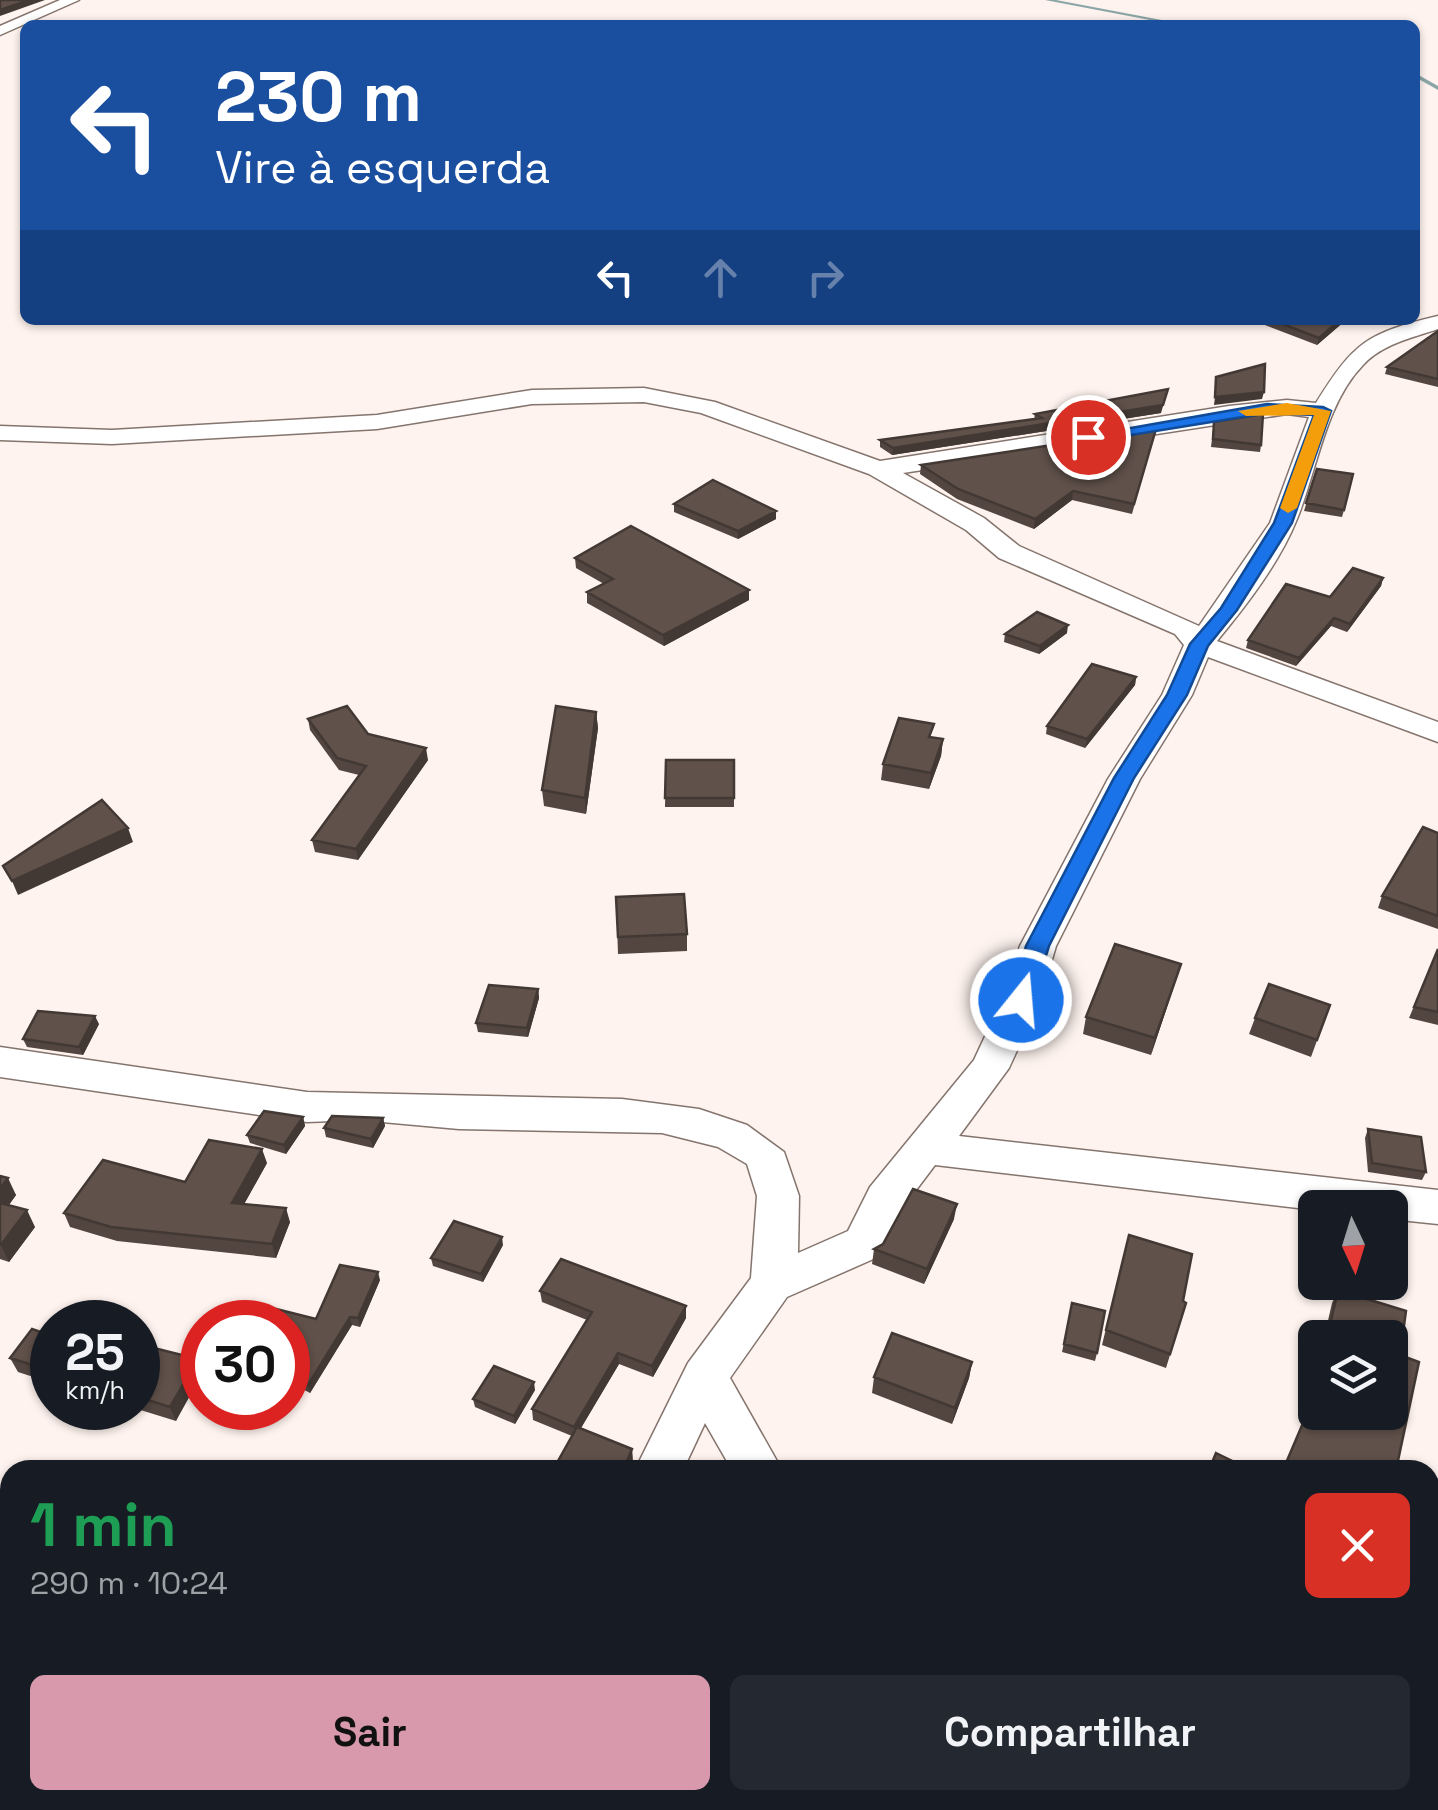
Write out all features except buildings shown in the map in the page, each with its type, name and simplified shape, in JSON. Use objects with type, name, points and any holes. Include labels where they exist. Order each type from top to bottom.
[{"type":"street","points":[[27,20],[72,0]]},
{"type":"street","points":[[664,1460],[704,1378],[772,1284],[863,1244],[885,1199],[990,1068],[1021,1000],[1038,946],[1124,778],[1177,695],[1199,644],[1228,610],[1283,523],[1323,411],[1362,351],[1438,322]]},
{"type":"street","points":[[0,433],[112,437],[377,422],[532,397],[644,394],[707,407],[878,469],[974,524],[1009,552],[1185,628],[1199,644],[1438,733]]},
{"type":"street","points":[[878,469],[1267,408],[1323,411]]},
{"type":"street","points":[[0,1062],[150,1088],[262,1098],[310,1108],[548,1113],[689,1124],[734,1138],[762,1154],[773,1166],[779,1202],[772,1284]]},
{"type":"street","points":[[923,1148],[1438,1206]]},
{"type":"street","points":[[704,1378],[752,1460]]},
{"type":"waterway","points":[[1048,0],[1158,20]]},
{"type":"waterway","points":[[1420,78],[1438,88]]},
{"type":"slow traffic","points":[[1246,411],[1323,411],[1288,508]]},
{"type":"route","points":[[1021,1000],[1038,946],[1124,778],[1177,695],[1199,644],[1228,610],[1283,523],[1323,411],[1267,408],[1088,437]]}]
